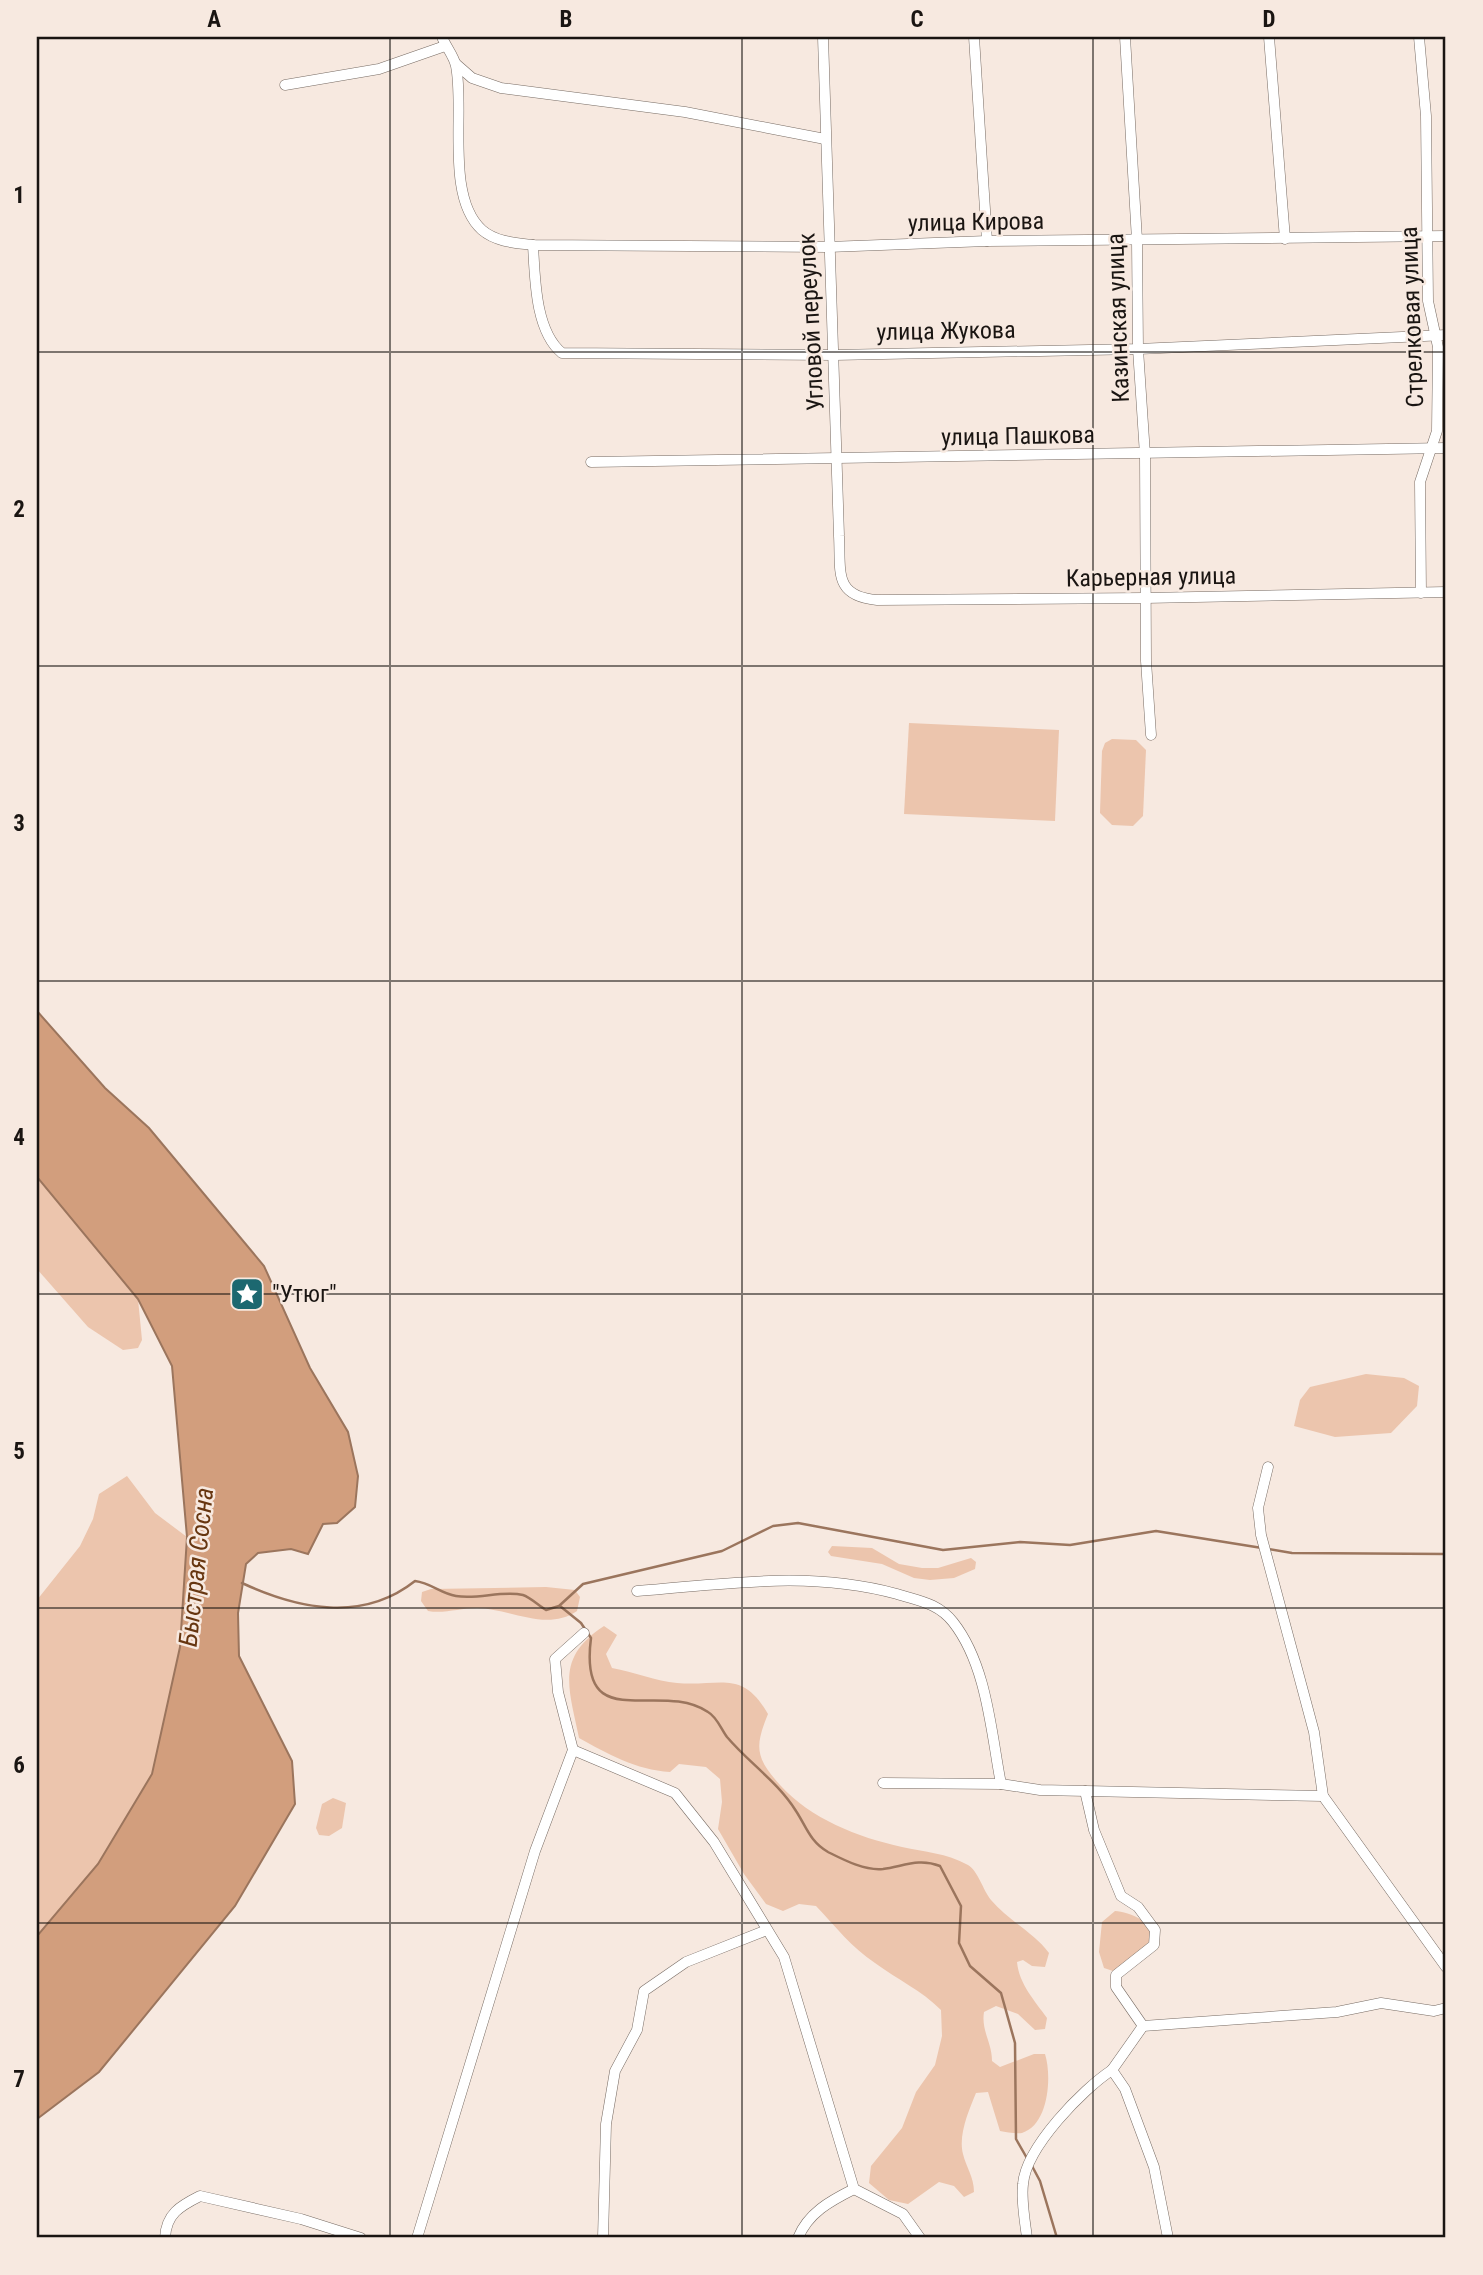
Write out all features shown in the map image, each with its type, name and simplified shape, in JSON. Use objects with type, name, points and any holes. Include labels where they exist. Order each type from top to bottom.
[{"type":"street","name":"Угловой переулок","points":[[823,37],[841,582],[857,598]]},
{"type":"street","points":[[974,37],[987,241]]},
{"type":"street","name":"Казинская улица","points":[[1125,37],[1137,240],[1138,349],[1145,455],[1145,598],[1151,735]]},
{"type":"street","points":[[1269,37],[1285,239]]},
{"type":"street","name":"Стрелковая улица","points":[[1419,37],[1426,116],[1428,301],[1438,347],[1437,430],[1420,482],[1421,593]]},
{"type":"street","points":[[285,85],[379,69],[444,41],[456,64],[479,82],[501,89],[685,112],[825,139]]},
{"type":"street","name":"улица Кирова","points":[[456,64],[460,177],[469,211],[482,230],[506,242],[533,245],[828,247],[987,241],[1446,236]]},
{"type":"street","name":"улица Жукова","points":[[533,245],[543,319],[552,345],[562,353],[834,355],[1138,349],[1446,335]]},
{"type":"street","name":"улица Пашкова","points":[[590,462],[1446,449]]},
{"type":"street","name":"Карьерная улица","points":[[857,598],[1145,598],[1446,592]]},
{"type":"street","points":[[1268,1467],[1258,1508],[1261,1535],[1314,1732],[1323,1796],[1446,1966]]},
{"type":"street","points":[[638,1591],[777,1580],[825,1580],[859,1584],[936,1605],[963,1638],[973,1661],[984,1699],[1000,1784]]},
{"type":"street","points":[[417,2238],[535,1851],[573,1750],[558,1692],[555,1659],[584,1633]]},
{"type":"street","points":[[573,1750],[675,1793],[714,1842],[784,1957],[854,2189],[903,2214],[919,2238]]},
{"type":"street","points":[[883,1783],[1000,1784],[1040,1790],[1323,1796]]},
{"type":"street","points":[[1085,1791],[1094,1830],[1121,1896],[1138,1907],[1155,1930],[1154,1945],[1116,1976],[1116,1987],[1143,2026]]},
{"type":"street","points":[[603,2238],[606,2124],[615,2071],[637,2030],[644,1991],[686,1962],[767,1930]]},
{"type":"street","points":[[1143,2026],[1337,2012],[1381,2003],[1434,2011],[1446,2008]]},
{"type":"street","points":[[1027,2238],[1023,2182],[1032,2158],[1059,2119],[1090,2084],[1112,2070],[1143,2026]]},
{"type":"street","points":[[1112,2070],[1125,2089],[1154,2167],[1168,2238]]},
{"type":"street","points":[[798,2238],[803,2226],[828,2202],[854,2189]]},
{"type":"street","points":[[165,2238],[166,2224],[178,2207],[200,2196],[300,2219],[361,2238]]},
{"type":"shaded area","points":[[909,723],[1059,730],[1055,821],[904,814]]},
{"type":"shaded area","points":[[1112,739],[1136,740],[1146,750],[1143,816],[1133,826],[1112,825],[1100,813],[1102,751],[1105,743]]},
{"type":"shaded area","points":[[37,1177],[138,1299],[142,1340],[138,1348],[123,1350],[88,1327],[37,1269]]},
{"type":"shaded area","points":[[1366,1374],[1404,1378],[1419,1386],[1417,1406],[1391,1433],[1335,1437],[1294,1426],[1300,1400],[1310,1387]]},
{"type":"shaded area","points":[[127,1476],[155,1513],[187,1537],[180,1647],[152,1774],[98,1864],[37,1936],[37,1600],[80,1546],[93,1519],[99,1494]]},
{"type":"shaded area","points":[[832,1546],[872,1548],[899,1564],[922,1568],[938,1568],[971,1558],[976,1562],[975,1569],[954,1578],[930,1580],[914,1578],[882,1564],[831,1556],[828,1552]]},
{"type":"shaded area","points":[[546,1587],[575,1590],[580,1597],[577,1611],[553,1620],[541,1620],[490,1609],[428,1611],[421,1601],[422,1592],[431,1589]]},
{"type":"shaded area","points":[[604,1626],[617,1635],[606,1654],[612,1668],[669,1682],[728,1683],[749,1690],[768,1714],[759,1744],[762,1760],[772,1776],[792,1797],[820,1817],[852,1832],[885,1843],[944,1855],[968,1865],[991,1900],[1049,1953],[1045,1967],[1032,1966],[1023,1960],[1017,1962],[1024,1985],[1047,2018],[1045,2029],[1035,2030],[1018,2014],[996,2006],[984,2012],[992,2061],[1000,2067],[1034,2054],[1045,2054],[1048,2087],[1038,2120],[1022,2133],[1000,2131],[988,2092],[976,2093],[962,2139],[963,2154],[974,2192],[964,2197],[954,2186],[939,2182],[908,2204],[889,2200],[869,2183],[871,2166],[902,2128],[916,2092],[935,2065],[942,2036],[941,2010],[859,1951],[816,1906],[799,1904],[783,1911],[766,1904],[744,1874],[718,1829],[722,1802],[720,1779],[706,1767],[679,1764],[670,1772],[658,1771],[634,1765],[579,1738],[569,1675],[578,1650]]},
{"type":"shaded area","points":[[333,1798],[346,1803],[342,1828],[329,1836],[319,1835],[316,1828],[322,1804]]},
{"type":"shaded area","points":[[1115,1911],[1142,1920],[1151,1930],[1151,1936],[1141,1950],[1113,1971],[1104,1968],[1099,1952],[1102,1922]]},
{"type":"water","name":"Быстрая Сосна","points":[[37,1011],[105,1088],[149,1128],[264,1266],[310,1368],[348,1432],[358,1476],[355,1507],[337,1523],[323,1524],[308,1554],[291,1549],[258,1553],[246,1564],[238,1613],[239,1656],[292,1761],[295,1804],[235,1906],[99,2072],[37,2119],[37,1936],[98,1864],[152,1774],[180,1647],[187,1537],[172,1366],[138,1299],[37,1177]]},
{"type":"waterway","points":[[242,1583],[285,1600],[330,1608],[373,1603],[395,1594],[415,1581],[456,1596],[523,1595],[546,1610],[559,1606],[583,1584],[722,1551],[773,1526],[798,1523],[943,1550],[1020,1542],[1070,1545],[1156,1531],[1262,1548]]},
{"type":"waterway","points":[[1268,1549],[1292,1553],[1446,1554]]},
{"type":"waterway","points":[[560,1606],[581,1623],[591,1638],[590,1669],[597,1687],[609,1697],[688,1703],[711,1714],[727,1737],[789,1801],[813,1839],[822,1848],[862,1867],[883,1869],[918,1863],[940,1866],[961,1906],[959,1943],[970,1966],[1001,1993],[1015,2043],[1016,2139],[1028,2160]]},
{"type":"waterway","points":[[1032,2166],[1040,2181],[1057,2238]]},
{"type":"place","name":"\"Утюг\"","points":[[247,1294]]}]
